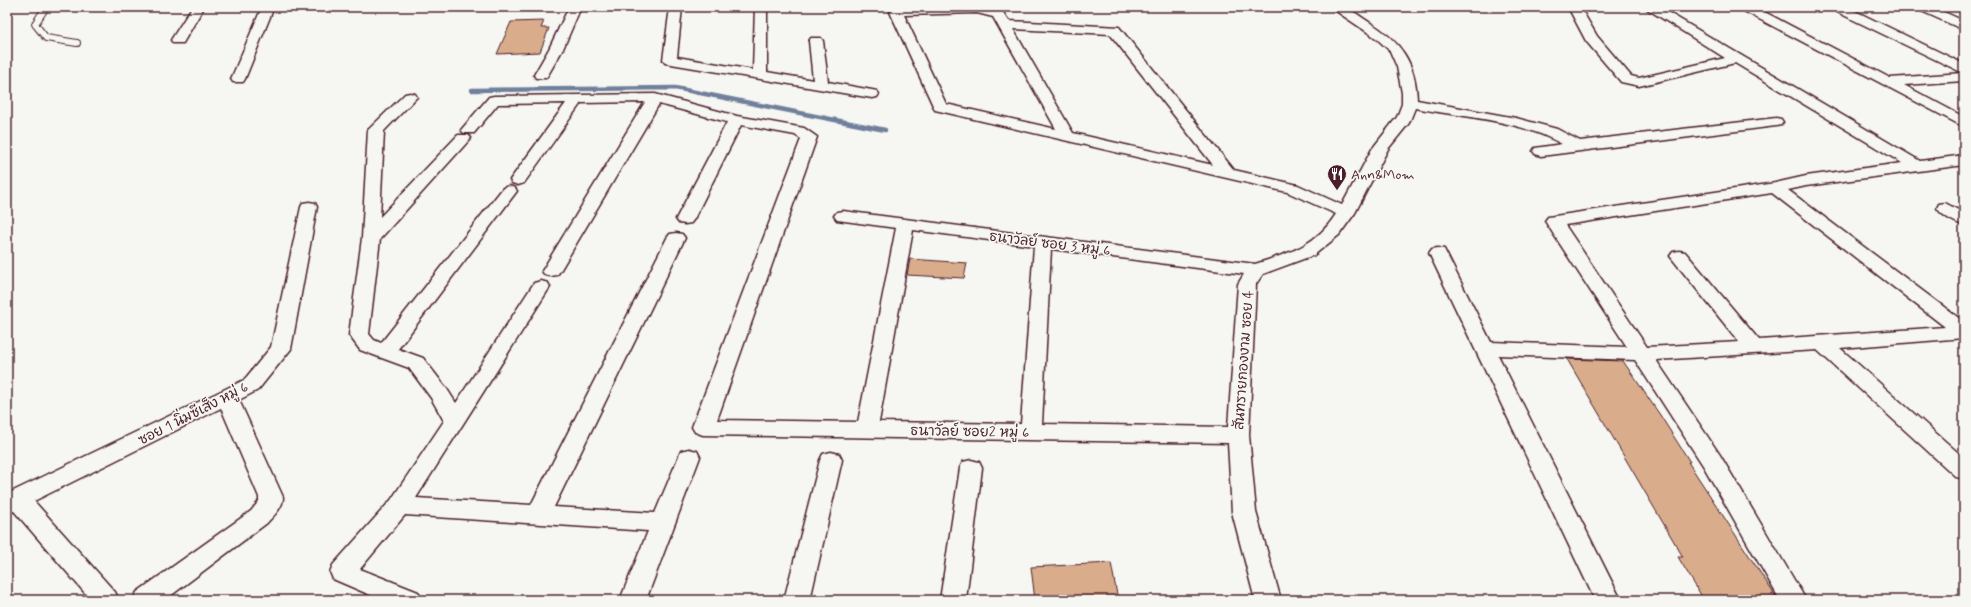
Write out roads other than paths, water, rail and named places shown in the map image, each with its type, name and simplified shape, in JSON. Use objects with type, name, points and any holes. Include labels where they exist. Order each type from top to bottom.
[{"type":"street","points":[[178,40],[198,7]]},
{"type":"street","points":[[238,79],[268,7]]},
{"type":"street","points":[[541,75],[556,49],[575,7]]},
{"type":"street","points":[[676,7],[670,60],[872,94]]},
{"type":"street","points":[[760,75],[761,7]]},
{"type":"street","points":[[1256,270],[1301,256],[1323,242],[1347,212],[1381,148],[1405,120],[1409,103],[1405,69],[1400,55],[1387,40],[1336,7]]},
{"type":"street","points":[[1574,7],[1591,38],[1626,79],[1639,82],[1737,59]]},
{"type":"street","points":[[1650,7],[1917,166]]},
{"type":"street","points":[[1746,7],[1964,123]]},
{"type":"street","points":[[1837,7],[1964,69]]},
{"type":"street","points":[[1923,7],[1958,20],[1964,26]]},
{"type":"street","points":[[1068,137],[998,14],[977,9],[896,12],[940,107],[1068,137],[1292,188],[1347,212]]},
{"type":"street","points":[[1004,25],[1114,30],[1228,173]]},
{"type":"street","points":[[816,41],[821,86]]},
{"type":"street","points":[[1889,82],[1964,77]]},
{"type":"street","points":[[410,97],[376,130],[371,238],[359,334],[367,345],[416,363],[440,394],[455,421]]},
{"type":"street","points":[[371,238],[466,134],[494,100],[655,98],[736,120],[684,219]]},
{"type":"street","points":[[408,600],[342,572],[399,506],[546,279],[655,98]]},
{"type":"street","points":[[385,352],[513,186],[577,99]]},
{"type":"street","points":[[1409,103],[1511,121],[1552,132],[1579,147]]},
{"type":"street","name":"ธนาวัลย์ ซอย2 หมู่ 6","points":[[736,120],[800,131],[809,137],[703,427],[1238,436]]},
{"type":"street","points":[[1541,151],[1776,122]]},
{"type":"street","points":[[1793,600],[1712,461],[1554,221],[1775,188],[1806,181],[1964,160]]},
{"type":"street","points":[[1775,188],[1964,332]]},
{"type":"street","name":"ซอย 1 นิ่มซีเส็ง หมู่ 6","points":[[12,501],[251,385],[281,349],[309,207]]},
{"type":"street","points":[[1945,208],[1964,220]]},
{"type":"street","name":"ธนาวัลย์ ซอย 3 หมู่ 6","points":[[843,216],[1256,270]]},
{"type":"street","points":[[867,429],[905,224]]},
{"type":"street","points":[[538,515],[676,238]]},
{"type":"street","points":[[1031,432],[1043,242]]},
{"type":"street","points":[[1438,253],[1608,600]]},
{"type":"street","points":[[1679,256],[1754,347]]},
{"type":"street","name":"สันทรายกองงาม ซอย 4","points":[[1256,270],[1248,284],[1238,436],[1244,512],[1268,600]]},
{"type":"street","points":[[1484,348],[1642,354],[1822,343],[1964,332]]},
{"type":"street","points":[[1822,343],[1964,471]]},
{"type":"street","points":[[146,600],[259,517],[271,503],[271,497],[227,397]]},
{"type":"street","points":[[632,600],[689,457]]},
{"type":"street","points":[[797,600],[831,460]]},
{"type":"street","points":[[953,600],[971,468]]},
{"type":"street","points":[[12,501],[106,600]]},
{"type":"street","points":[[399,506],[662,523]]},
{"type":"lane","points":[[46,7],[35,24],[46,38],[77,43]]},
{"type":"waterway","points":[[472,90],[675,88],[885,130]]},
{"type":"place","name":"Ann&Mom","points":[[1337,191]]}]
